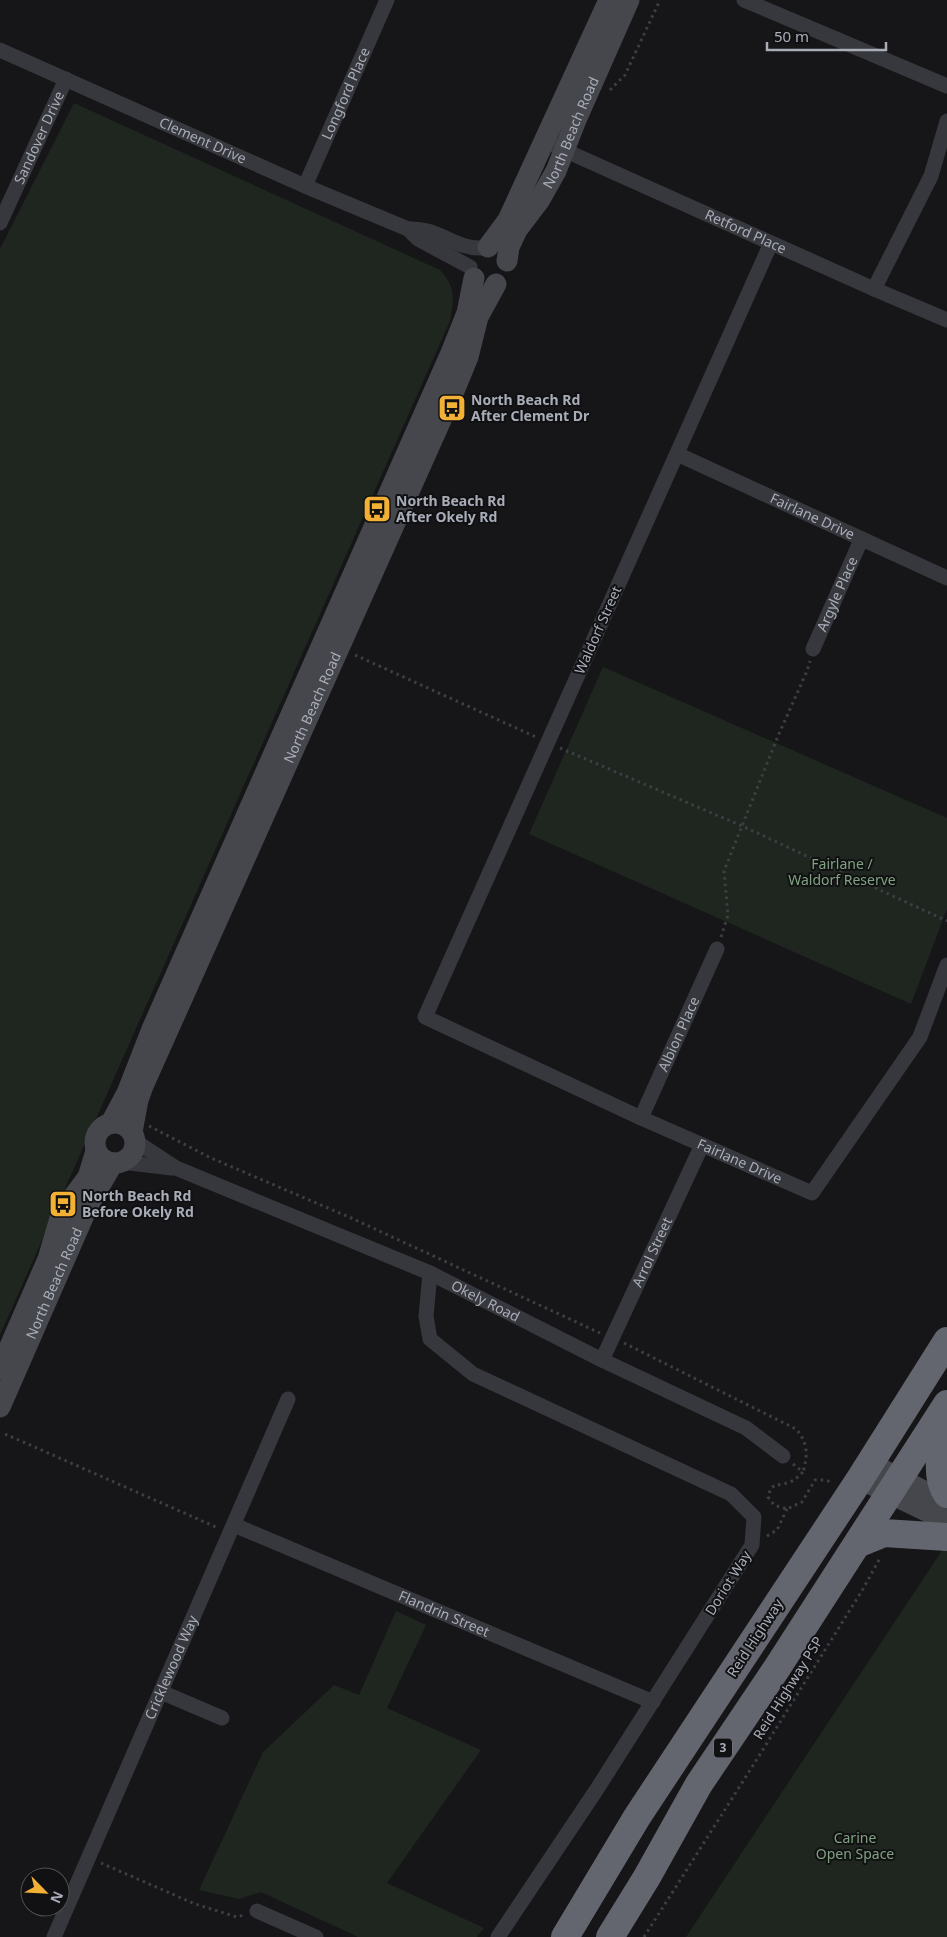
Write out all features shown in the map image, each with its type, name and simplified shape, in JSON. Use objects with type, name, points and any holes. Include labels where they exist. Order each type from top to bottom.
[{"type":"highway","name":"Reid Highway","points":[[565,1937],[637,1817],[860,1478],[947,1341]]},
{"type":"highway","name":"3","points":[[610,1937],[647,1877],[699,1784],[947,1404]]},
{"type":"highway","points":[[947,1423],[940,1472],[944,1490],[947,1494]]},
{"type":"highway","points":[[857,1544],[884,1533],[947,1537]]},
{"type":"main road","name":"North Beach Road","points":[[485,247],[508,220],[609,0]]},
{"type":"main road","name":"North Beach Road","points":[[507,261],[509,247],[517,230],[539,201],[565,150],[576,120],[629,0]]},
{"type":"main road","points":[[485,247],[500,250],[507,261],[508,267],[504,277],[496,284],[484,284],[472,273],[472,255],[485,247]]},
{"type":"main road","name":"North Beach Road","points":[[111,1123],[127,1093],[156,1020],[452,353],[467,313],[472,273]]},
{"type":"main road","name":"North Beach Road","points":[[138,1133],[138,1100],[143,1086],[454,391],[468,357],[478,317],[496,284]]},
{"type":"main road","points":[[111,1123],[123,1124],[138,1133],[132,1154],[110,1159],[95,1140],[100,1129],[111,1123]]},
{"type":"main road","name":"North Beach Road","points":[[0,1369],[48,1259],[67,1205],[88,1177],[110,1159]]},
{"type":"main road","name":"North Beach Road","points":[[0,1407],[110,1159]]},
{"type":"main road","points":[[860,1478],[895,1485],[947,1503]]},
{"type":"main road","points":[[895,1485],[947,1521]]},
{"type":"street","name":"Longford Place","points":[[305,186],[387,0]]},
{"type":"street","points":[[744,0],[947,86]]},
{"type":"street","name":"Clement Drive","points":[[0,50],[305,186],[408,229],[418,239],[472,273]]},
{"type":"street","name":"Sandover Drive","points":[[0,223],[66,79]]},
{"type":"street","points":[[874,289],[931,176],[947,121]]},
{"type":"street","name":"Retford Place","points":[[545,141],[947,320]]},
{"type":"street","name":"Clement Drive","points":[[408,229],[422,228],[461,245],[471,248],[485,247]]},
{"type":"street","name":"Waldorf Street","points":[[425,1017],[771,243]]},
{"type":"street","name":"Fairlane Drive","points":[[677,454],[947,578]]},
{"type":"street","name":"Argyle Place","points":[[813,649],[861,540]]},
{"type":"street","name":"Albion Place","points":[[641,1118],[717,948]]},
{"type":"street","name":"Fairlane Drive","points":[[425,1017],[641,1118],[812,1193],[920,1037],[947,965]]},
{"type":"street","name":"Okely Road","points":[[138,1133],[176,1168]]},
{"type":"street","name":"Arrol Street","points":[[602,1360],[702,1145]]},
{"type":"street","name":"Okely Road","points":[[110,1159],[176,1168],[430,1273],[602,1360],[746,1428],[783,1456]]},
{"type":"street","name":"Doriot Way","points":[[430,1273],[426,1316],[430,1338],[473,1374],[731,1494],[754,1516],[752,1545],[597,1789],[498,1937]]},
{"type":"street","name":"Cricklewood Way","points":[[54,1937],[288,1399]]},
{"type":"street","name":"Flandrin Street","points":[[232,1529],[653,1702]]},
{"type":"street","points":[[161,1692],[222,1718]]},
{"type":"street","points":[[257,1911],[316,1937]]},
{"type":"path","points":[[606,94],[625,75],[660,0]]},
{"type":"path","points":[[717,948],[728,915],[724,871],[778,736],[807,671],[813,649]]},
{"type":"path","points":[[354,654],[547,742],[742,826],[947,921]]},
{"type":"path","points":[[138,1133],[168,1137],[211,1158],[350,1217],[613,1338],[796,1428],[804,1438],[808,1457],[803,1472],[792,1482],[776,1484],[770,1488],[768,1497],[774,1505],[787,1509]]},
{"type":"path","points":[[5,1434],[232,1529]]},
{"type":"path","points":[[783,1456],[803,1472]]},
{"type":"path","points":[[752,1545],[777,1530],[787,1509],[802,1502],[815,1480],[860,1478]]},
{"type":"path","name":"Reid Highway PSP","points":[[644,1937],[752,1767],[882,1556]]},
{"type":"path","points":[[89,1857],[195,1904],[237,1917],[257,1911]]},
{"type":"green space","points":[[74,103],[440,270],[449,282],[453,300],[450,321],[0,1335],[0,249]]},
{"type":"green space","name":"Fairlane / Waldorf Reserve","points":[[603,667],[947,818],[947,909],[911,1004],[529,834]]},
{"type":"green space","name":"Carine Open Space","points":[[945,1546],[947,1547],[947,1937],[686,1937]]},
{"type":"green space","points":[[396,1611],[426,1625],[387,1708],[481,1750],[387,1883],[484,1928],[477,1937],[358,1937],[261,1892],[239,1899],[199,1890],[263,1752],[334,1685],[359,1695]]},
{"type":"place","name":"North Beach Rd After Clement Dr","points":[[452,408]]},
{"type":"place","name":"North Beach Rd After Okely Rd","points":[[377,509]]},
{"type":"place","name":"North Beach Rd Before Okely Rd","points":[[63,1204]]}]
